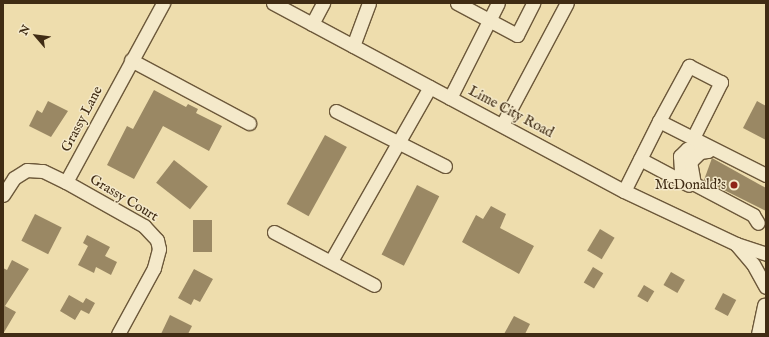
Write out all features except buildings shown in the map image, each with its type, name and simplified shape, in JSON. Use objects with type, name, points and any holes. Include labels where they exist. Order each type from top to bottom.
[{"type":"street","name":"Grassy Lane","points":[[66,182],[163,3]]},
{"type":"street","name":"Lime City Road","points":[[273,3],[624,191],[736,244],[766,254]]},
{"type":"street","points":[[312,24],[323,3]]},
{"type":"street","points":[[353,46],[369,3]]},
{"type":"street","points":[[457,3],[517,35],[533,3]]},
{"type":"street","points":[[450,98],[498,3]]},
{"type":"street","points":[[502,125],[563,4]]},
{"type":"street","points":[[131,60],[249,123]]},
{"type":"street","points":[[624,191],[659,121],[689,66],[721,82],[693,138]]},
{"type":"street","points":[[331,261],[396,141],[430,87]]},
{"type":"street","points":[[336,111],[445,166]]},
{"type":"street","points":[[659,121],[766,175]]},
{"type":"street","points":[[744,164],[734,165],[696,146],[687,149],[680,156],[681,172],[694,184],[753,215],[762,225]]},
{"type":"street","points":[[640,159],[762,225]]},
{"type":"street","points":[[3,195],[14,178],[27,170],[43,171],[66,182]]},
{"type":"street","name":"Grassy Court","points":[[66,182],[150,230],[157,240],[159,249],[154,268],[118,334]]},
{"type":"street","points":[[274,232],[374,285]]},
{"type":"street","name":"Lime City Road","points":[[736,244],[753,264],[766,288]]},
{"type":"street","points":[[758,334],[765,309],[766,288]]},
{"type":"place","name":"McDonald's","points":[[734,185]]}]
